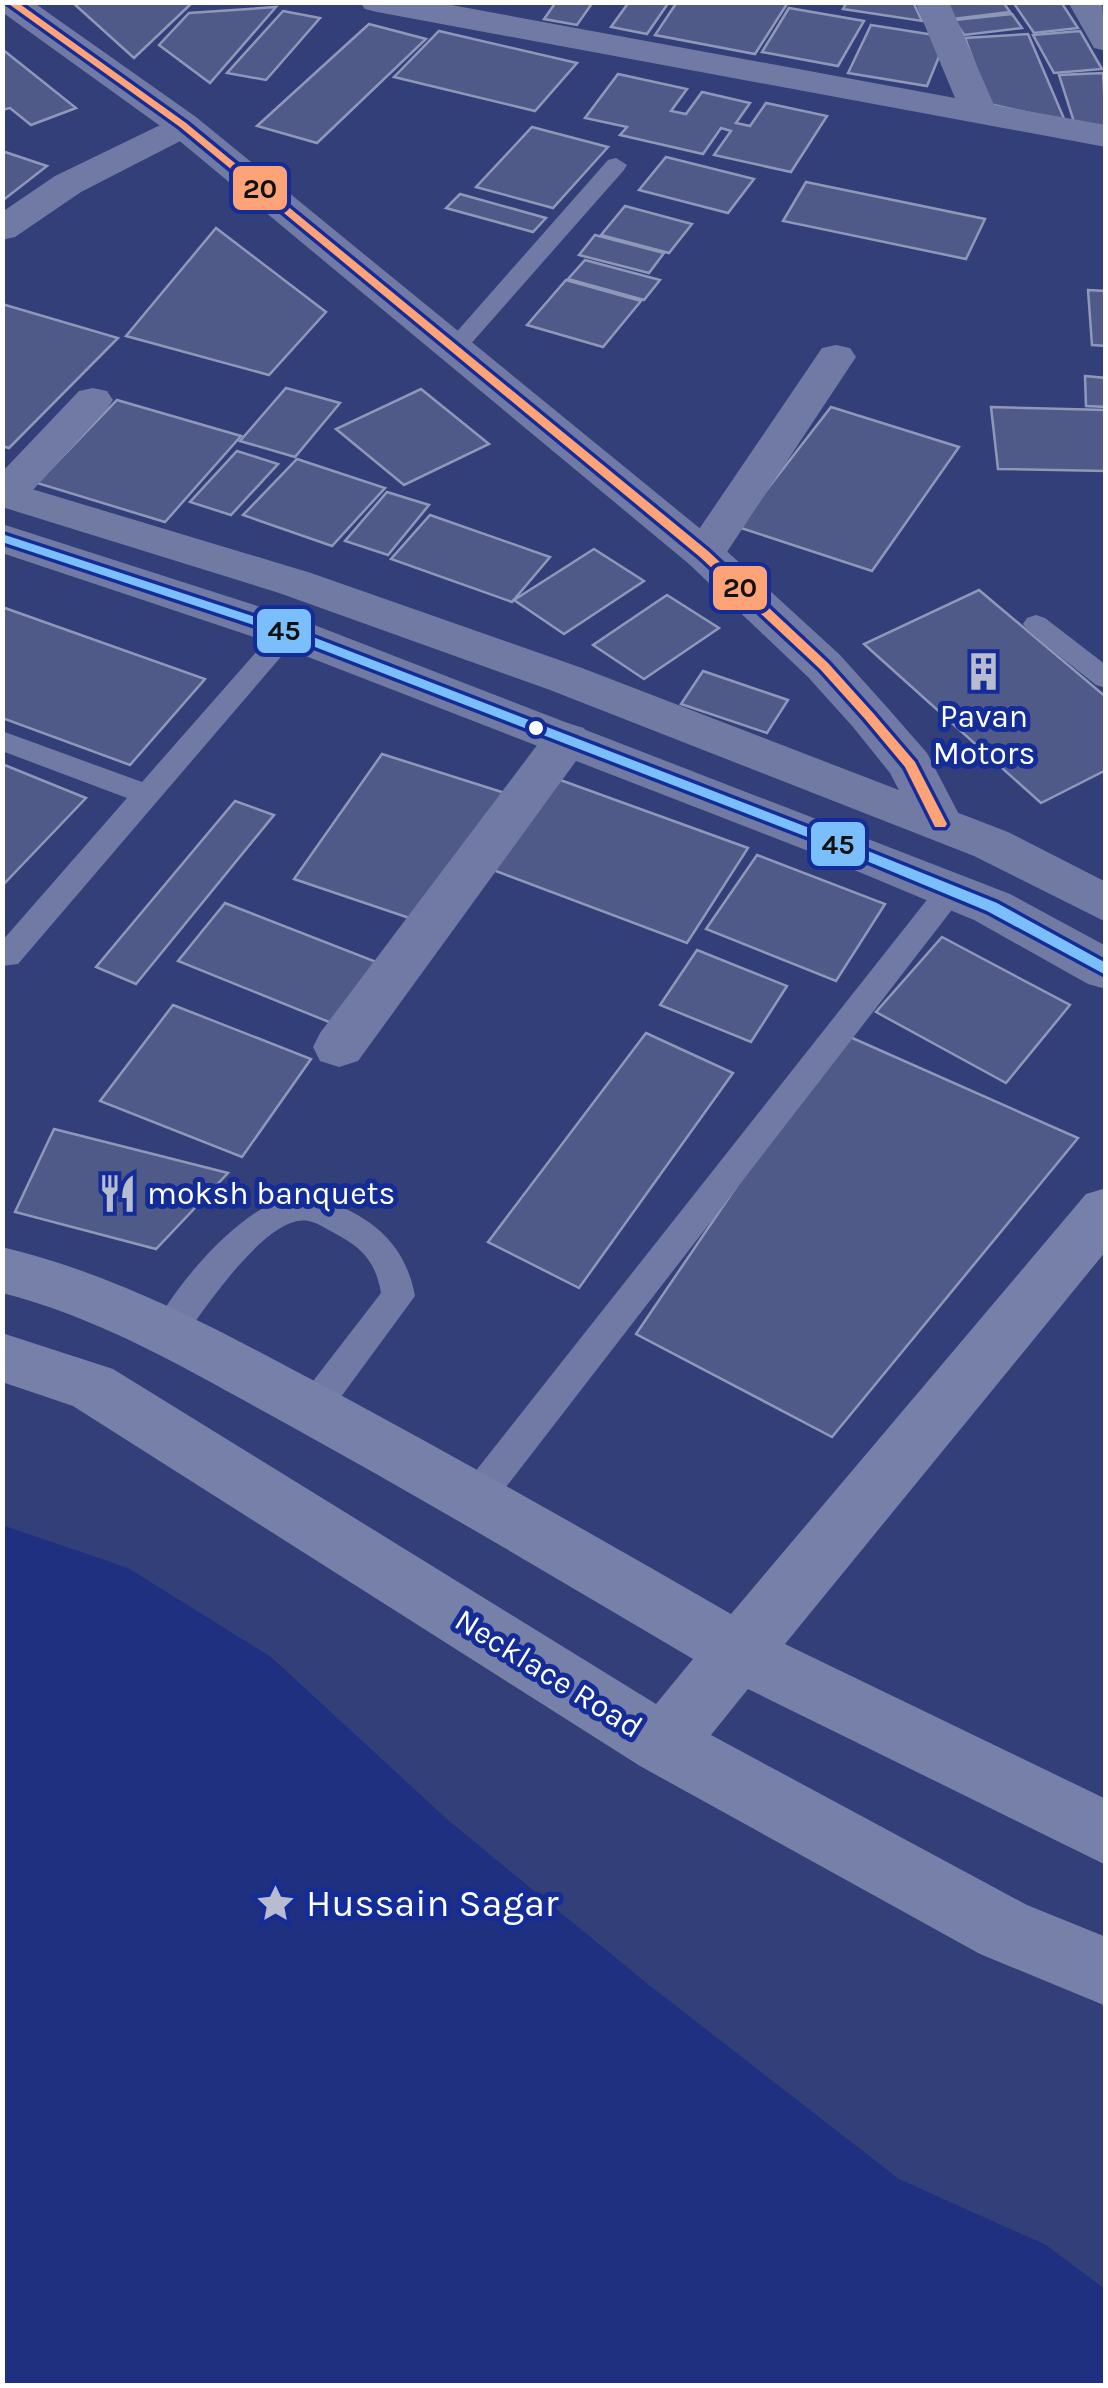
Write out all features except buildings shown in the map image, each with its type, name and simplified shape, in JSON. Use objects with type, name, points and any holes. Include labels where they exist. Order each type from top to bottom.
[{"type":"highway","points":[[4,509],[288,632],[992,907],[1106,970]]},
{"type":"highway","points":[[4,509],[331,596],[566,680],[992,844],[1106,904]]},
{"type":"highway","points":[[992,844],[1076,861],[1106,862]]},
{"type":"main road","points":[[1085,2],[1106,41]]},
{"type":"main road","points":[[663,1744],[742,1654],[1106,1210]]},
{"type":"main road","points":[[2,1270],[58,1284],[169,1331],[476,1498],[742,1654],[1106,1832]]},
{"type":"main road","name":"Necklace Road","points":[[2,1357],[92,1386],[663,1744],[1004,1930],[1106,1972]]},
{"type":"street","points":[[10,2],[183,124],[704,554],[824,666],[869,716],[910,765],[940,824]]},
{"type":"street","points":[[377,2],[595,29],[1106,136]]},
{"type":"street","points":[[932,2],[946,26],[979,112]]},
{"type":"street","points":[[2,230],[68,184],[183,124]]},
{"type":"street","points":[[704,554],[836,357]]},
{"type":"street","points":[[4,509],[93,400]]},
{"type":"street","points":[[338,1046],[567,739]]},
{"type":"lane","points":[[453,350],[616,166]]},
{"type":"lane","points":[[1036,624],[1106,679]]},
{"type":"lane","points":[[7,956],[288,632]]},
{"type":"lane","points":[[2,740],[147,795]]},
{"type":"lane","points":[[476,1498],[951,890]]},
{"type":"lane","points":[[169,1331],[258,1224],[279,1209],[308,1207],[368,1234],[394,1265],[398,1296],[312,1409]]},
{"type":"shaded area","name":"Hussain Sagar","points":[[2,1525],[128,1568],[271,1657],[449,1821],[649,1985],[899,2179],[1046,2245],[1105,2289],[1105,2385],[3,2385]]},
{"type":"transit line","name":"20","points":[[10,2],[183,125],[704,554],[824,666],[869,716],[910,765],[940,824]]},
{"type":"transit line","name":"45","points":[[2,538],[288,632],[833,842],[992,907],[1106,970]]},
{"type":"place","name":"Pavan Motors","points":[[984,671]]},
{"type":"place","name":"moksh banquets","points":[[117,1193]]},
{"type":"place","name":"Hussain Sagar","points":[[276,1903]]}]
